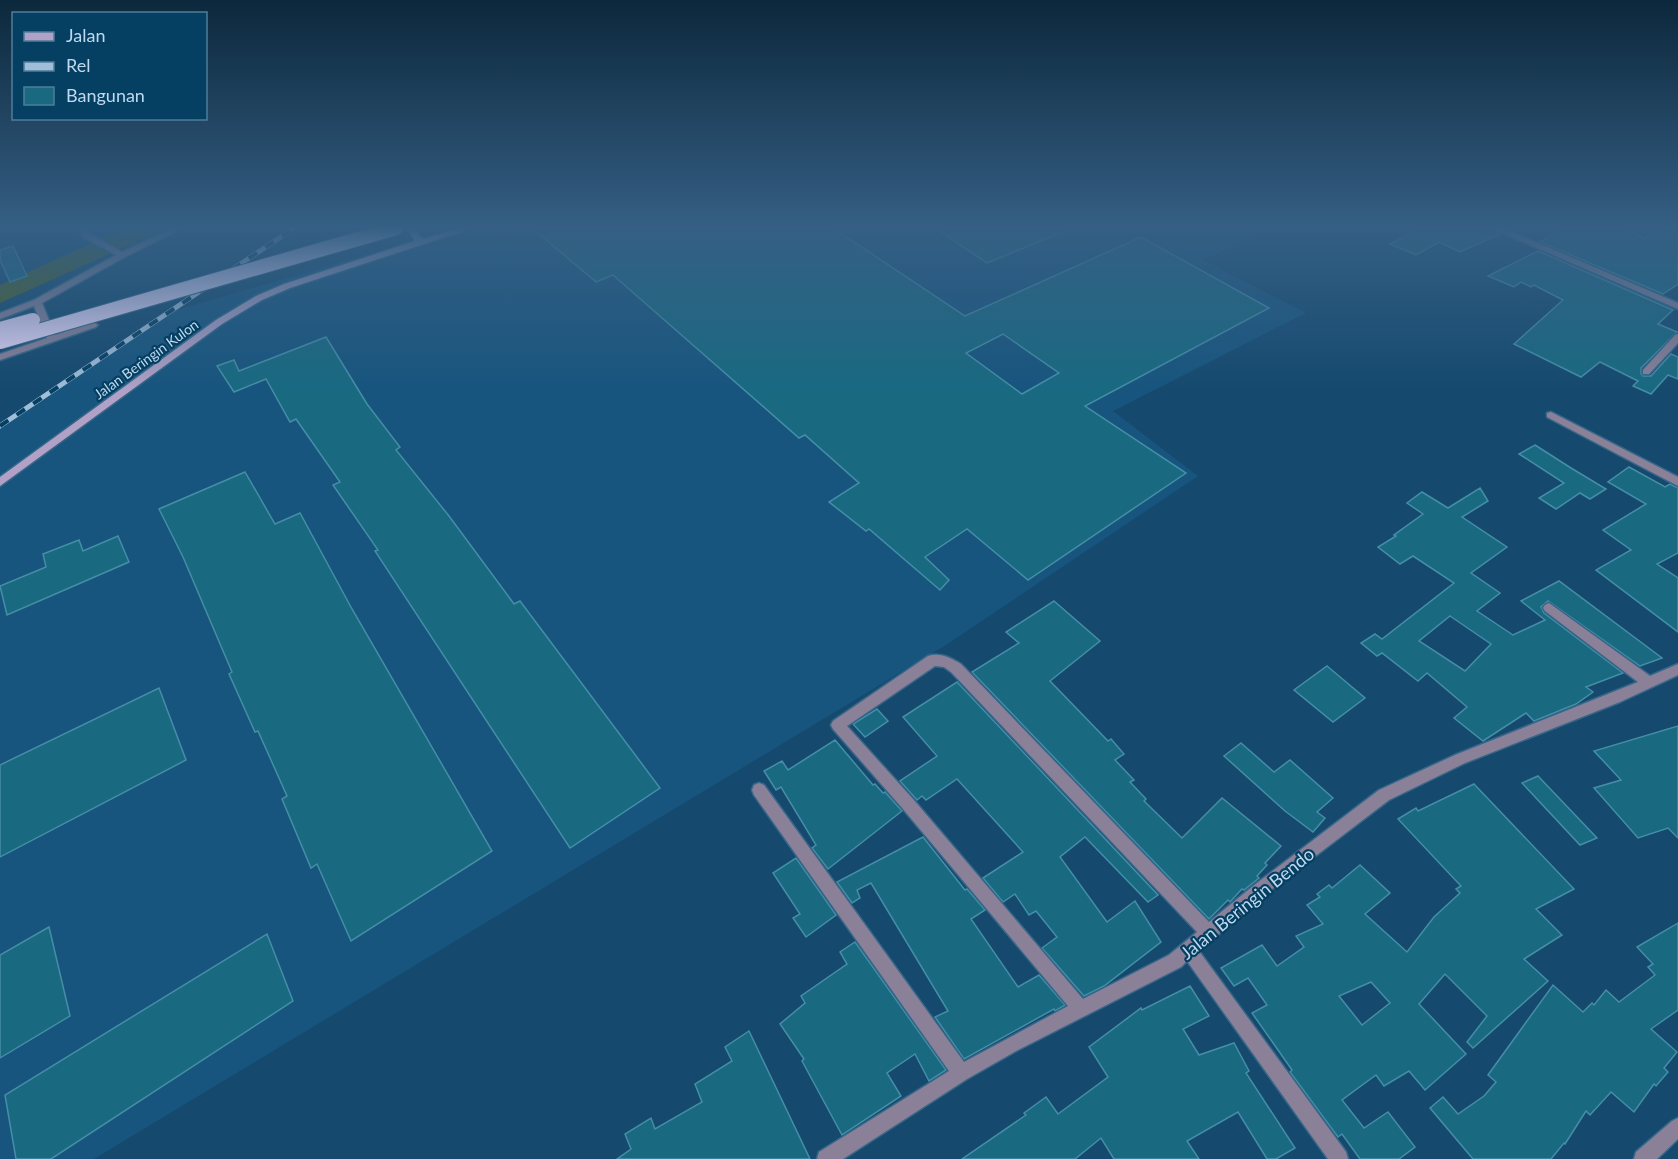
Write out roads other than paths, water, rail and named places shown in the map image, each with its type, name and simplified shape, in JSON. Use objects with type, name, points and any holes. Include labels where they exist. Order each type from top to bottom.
[{"type":"highway","points":[[0,329],[166,282]]},
{"type":"highway","points":[[0,342],[208,282]]},
{"type":"street","points":[[0,316],[37,302],[73,282]]},
{"type":"street","name":"Jalan Beringin Kulon","points":[[0,482],[219,322],[259,298],[299,282]]},
{"type":"street","points":[[1622,282],[1678,306]]},
{"type":"street","points":[[37,302],[51,339]]},
{"type":"street","points":[[0,357],[93,325]]},
{"type":"street","points":[[1646,372],[1678,338]]},
{"type":"street","points":[[1551,414],[1678,482]]},
{"type":"street","points":[[1549,608],[1648,682]]},
{"type":"street","points":[[1081,1009],[908,804],[838,725],[933,660],[947,662],[956,668],[1208,933]]},
{"type":"street","name":"Jalan Beringin Bendo","points":[[826,1159],[961,1073],[1175,962],[1258,891],[1384,795],[1460,759],[1615,698],[1678,669]]},
{"type":"street","points":[[759,790],[961,1073]]},
{"type":"street","points":[[1189,950],[1338,1159]]},
{"type":"street","points":[[1643,1159],[1678,1127]]},
{"type":"waterway","points":[[0,295],[28,282]]},
{"type":"railway","points":[[0,426],[214,282]]}]
